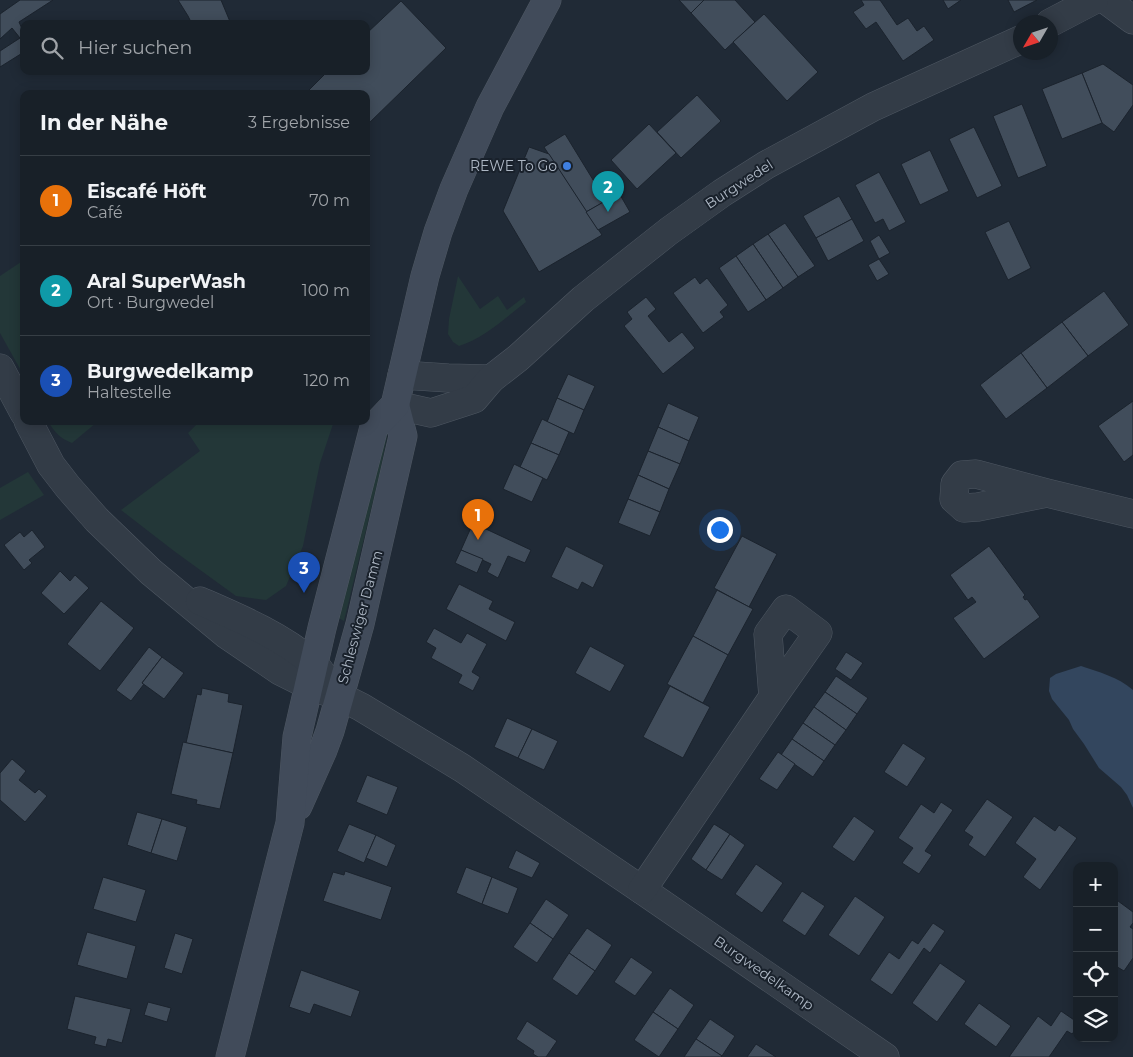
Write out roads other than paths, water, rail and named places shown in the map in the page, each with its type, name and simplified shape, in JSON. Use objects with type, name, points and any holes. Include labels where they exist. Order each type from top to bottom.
[{"type":"main road","name":"Schleswiger Damm","points":[[230,1057],[290,823],[297,738],[322,628],[374,428],[394,405],[425,276],[438,232],[454,189],[490,107],[547,0]]},
{"type":"main road","name":"Schleswiger Damm","points":[[290,823],[330,731],[360,624],[403,436],[394,405]]},
{"type":"street","points":[[1058,19],[1094,0]]},
{"type":"street","points":[[1106,0],[1133,20]]},
{"type":"street","name":"Burgwedel","points":[[394,405],[432,413],[474,399],[491,379],[518,358],[583,300],[668,231],[722,193],[766,165],[873,107],[1013,43]]},
{"type":"street","points":[[0,368],[20,406]]},
{"type":"street","points":[[402,375],[491,379]]},
{"type":"street","points":[[30,425],[51,465],[68,487],[97,520],[152,572],[175,590],[235,616],[286,643],[312,675],[339,696]]},
{"type":"street","points":[[1047,493],[1133,514]]},
{"type":"street","name":"Burgwedelkamp","points":[[339,696],[375,714],[462,768],[885,1057]]},
{"type":"street","points":[[642,890],[773,697]]},
{"type":"water","points":[[1081,666],[1115,678],[1133,690],[1133,808],[1121,787],[1099,768],[1069,720],[1052,699],[1049,691],[1050,678],[1056,674]]},
{"type":"place","name":"REWE To Go","points":[[567,166]]},
{"type":"place","name":"Aral SuperWash","points":[[608,212]]},
{"type":"place","name":"Eiscafé Höft","points":[[478,540]]},
{"type":"place","name":"Burgwedelkamp","points":[[304,593]]}]
